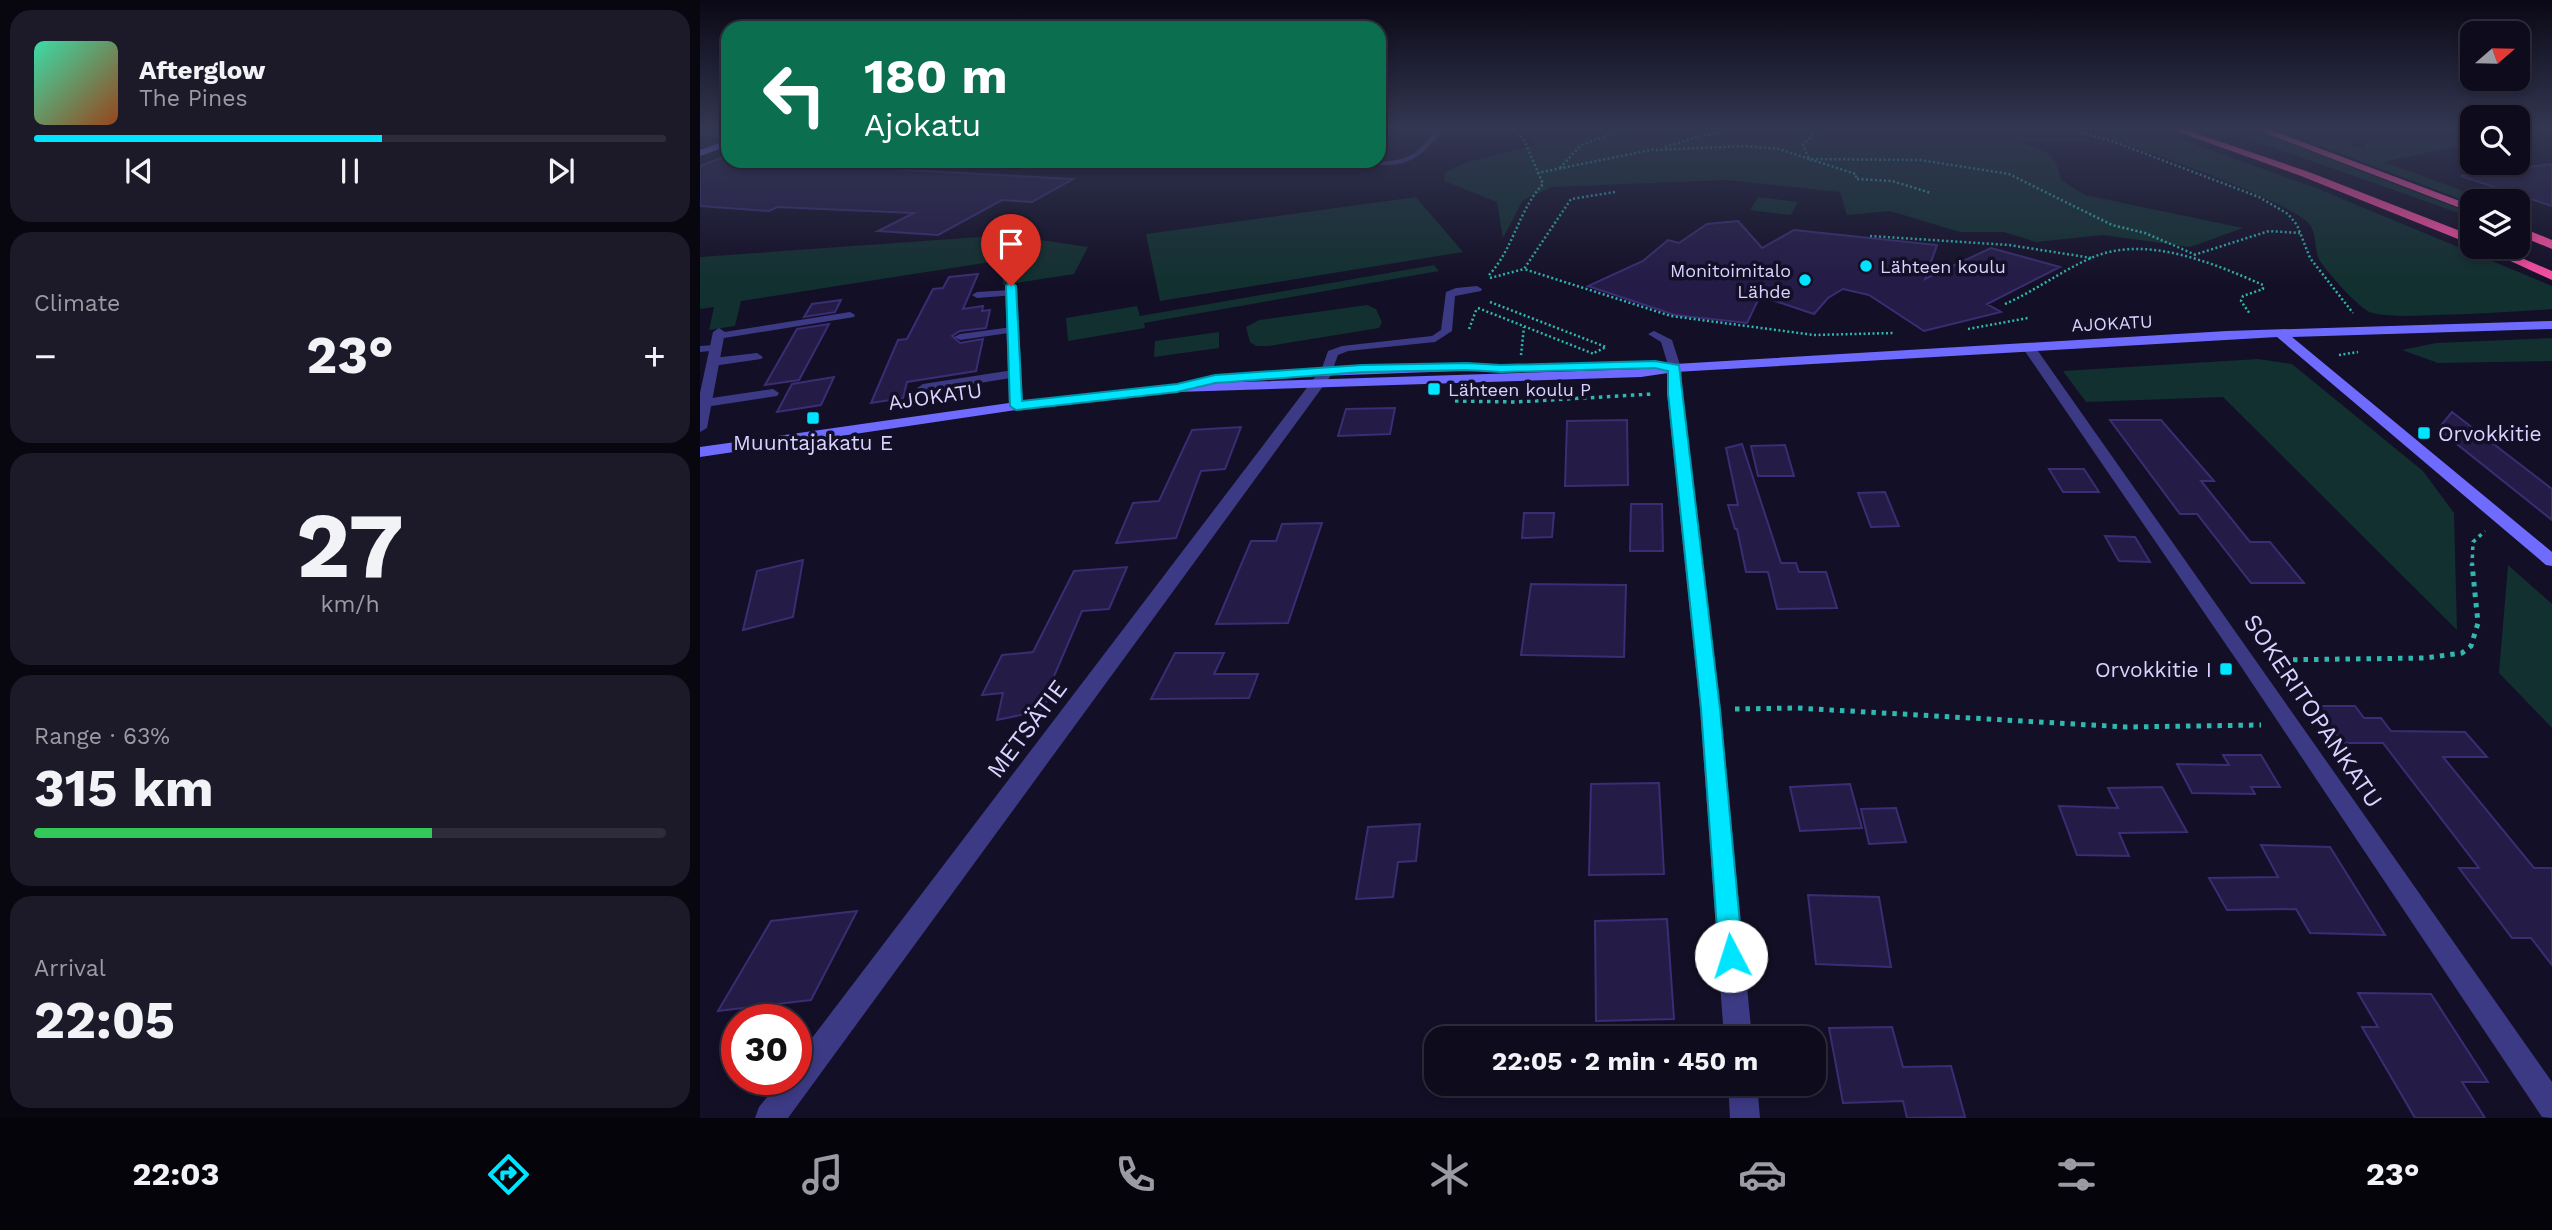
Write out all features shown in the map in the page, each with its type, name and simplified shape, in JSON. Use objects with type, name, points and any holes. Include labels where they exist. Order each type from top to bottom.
[{"type":"highway","points":[[2323,181],[2460,236]]},
{"type":"highway","points":[[2396,181],[2460,206]]},
{"type":"highway","points":[[2530,235],[2552,245]]},
{"type":"highway","points":[[2530,249],[2552,258]]},
{"type":"highway","points":[[2513,259],[2552,276]]},
{"type":"street","points":[[1011,289],[1016,406]]},
{"type":"street","name":"AJOKATU","points":[[700,452],[1016,406],[1177,388],[1323,377],[1641,373],[1675,368],[2280,333],[2552,325]]},
{"type":"street","points":[[2280,333],[2552,560]]},
{"type":"street","name":"SOKERITOPANKATU","points":[[2028,347],[2247,660],[2552,1107]]},
{"type":"street","points":[[700,428],[713,349]]},
{"type":"street","points":[[1675,368],[1674,393],[1710,709],[1737,1026]]},
{"type":"street","name":"METSÄTIE","points":[[770,1118],[1323,377]]},
{"type":"street","points":[[1743,1096],[1745,1118]]},
{"type":"lane","points":[[977,295],[1011,289]]},
{"type":"lane","points":[[1323,377],[1332,360],[1332,353],[1346,348],[1435,339],[1446,331],[1450,294],[1456,291],[1477,293]]},
{"type":"lane","points":[[713,349],[850,315]]},
{"type":"lane","points":[[960,337],[1013,330]]},
{"type":"lane","points":[[1654,334],[1666,340],[1675,368]]},
{"type":"lane","points":[[700,349],[757,358]]},
{"type":"lane","points":[[923,388],[1013,373]]},
{"type":"lane","points":[[705,403],[773,393]]},
{"type":"path","points":[[1541,181],[1543,184],[1529,199],[1503,260],[1486,279],[1524,269],[1671,316],[1814,335],[1905,332]]},
{"type":"path","points":[[1893,181],[1931,193]]},
{"type":"path","points":[[2023,181],[2112,225],[2145,233],[2196,255]]},
{"type":"path","points":[[2217,181],[2259,197],[2288,214],[2301,233],[2310,258],[2343,303],[2360,319]]},
{"type":"path","points":[[1524,269],[1571,199],[1615,192]]},
{"type":"path","points":[[2190,257],[2269,231],[2301,233]]},
{"type":"path","points":[[1870,236],[1972,244],[2011,243],[2092,258]]},
{"type":"path","points":[[2005,304],[2025,297],[2092,258],[2125,249],[2144,248],[2190,257],[2263,285],[2263,289],[2243,296],[2241,301],[2251,316]]},
{"type":"path","points":[[1469,330],[1477,308],[1477,293],[1606,347],[1594,354]]},
{"type":"path","points":[[1477,308],[1594,354]]},
{"type":"path","points":[[1521,355],[1524,327]]},
{"type":"path","points":[[1594,354],[1595,360]]},
{"type":"path","points":[[2247,660],[2425,658],[2462,653],[2471,646],[2478,624],[2471,556],[2473,542],[2478,534],[2486,531]]},
{"type":"path","points":[[1710,709],[1797,708],[2126,727],[2290,724]]},
{"type":"green space","points":[[1444,181],[1698,181],[1552,187],[1523,200],[1503,238],[1497,202]]},
{"type":"green space","points":[[1738,181],[2063,181],[2085,195],[2243,228],[2190,247],[2103,235],[2036,242],[2004,232],[1960,232],[1890,211],[1847,215],[1840,192]]},
{"type":"green space","points":[[2226,181],[2297,181],[2316,188],[2460,248],[2460,259],[2487,259],[2552,286],[2552,309],[2412,316],[2372,313],[2352,298],[2324,266],[2318,257],[2310,225],[2297,214]]},
{"type":"green space","points":[[2369,181],[2388,181],[2460,209],[2460,213]]},
{"type":"green space","points":[[2413,181],[2437,181],[2460,190],[2460,199]]},
{"type":"green space","points":[[1416,197],[1463,252],[1160,301],[1146,234]]},
{"type":"green space","points":[[1758,197],[1798,202],[1791,215],[1750,210]]},
{"type":"green space","points":[[1008,235],[1088,247],[1074,274],[1003,285],[1003,260],[741,301],[735,326],[709,330],[714,307],[700,309],[700,257]]},
{"type":"green space","points":[[1434,265],[1439,271],[1144,323],[1145,328],[1068,341],[1066,318],[1137,306],[1140,316]]},
{"type":"green space","points":[[1367,305],[1376,309],[1382,322],[1379,328],[1256,346],[1250,342],[1246,327],[1259,320]]},
{"type":"green space","points":[[1219,332],[1219,348],[1154,357],[1155,341]]},
{"type":"green space","points":[[2552,338],[2552,361],[2438,363],[2402,350],[2436,343]]},
{"type":"green space","points":[[2258,359],[2292,364],[2423,471],[2454,513],[2457,630],[2223,397],[2086,402],[2063,371]]},
{"type":"green space","points":[[2508,565],[2552,604],[2552,728],[2499,673]]},
{"type":"building","points":[[700,181],[1069,181],[1032,202],[1002,200],[938,235],[878,231],[914,213],[777,207],[769,211],[700,206]]},
{"type":"building","points":[[2477,181],[2552,181],[2552,206],[2530,199],[2530,189],[2500,189]]},
{"type":"building","name":"Monitoimitalo Lähde","points":[[1738,221],[1762,248],[1794,230],[1937,245],[1925,279],[1991,248],[2060,267],[1987,304],[2001,312],[1924,331],[1869,295],[1843,289],[1828,298],[1814,314],[1760,296],[1747,323],[1675,315],[1588,286],[1643,261],[1668,240],[1679,243],[1707,224]]},
{"type":"building","points":[[978,274],[963,309],[983,306],[982,311],[990,310],[986,328],[960,331],[952,336],[960,343],[983,339],[976,371],[907,382],[903,398],[871,403],[898,340],[907,339],[933,289],[943,288],[949,277]]},
{"type":"building","points":[[841,300],[835,312],[804,317],[812,304]]},
{"type":"building","points":[[829,324],[799,380],[765,385],[797,329]]},
{"type":"building","points":[[834,377],[821,405],[777,412],[792,384]]},
{"type":"building","points":[[1395,408],[1390,434],[1338,436],[1346,409]]},
{"type":"building","points":[[2452,412],[2552,489],[2552,520],[2438,429]]},
{"type":"building","points":[[1627,420],[1628,485],[1565,486],[1567,421]]},
{"type":"building","points":[[2110,420],[2161,420],[2214,481],[2201,481],[2250,542],[2270,542],[2304,583],[2251,583],[2197,514],[2180,514]]},
{"type":"building","points":[[1241,427],[1225,469],[1201,471],[1176,538],[1116,543],[1133,503],[1159,501],[1192,430]]},
{"type":"building","points":[[1742,444],[1781,563],[1796,563],[1799,572],[1826,572],[1837,608],[1777,609],[1768,572],[1746,572],[1737,529],[1728,505],[1738,505],[1726,448]]},
{"type":"building","points":[[1785,445],[1794,476],[1758,476],[1751,446]]},
{"type":"building","points":[[2049,469],[2084,469],[2099,492],[2063,492]]},
{"type":"building","points":[[1885,492],[1899,526],[1871,527],[1858,493]]},
{"type":"building","points":[[1631,504],[1662,504],[1663,551],[1630,551]]},
{"type":"building","points":[[1524,513],[1554,513],[1552,537],[1522,538]]},
{"type":"building","points":[[1322,523],[1288,623],[1216,624],[1251,541],[1276,541],[1282,524]]},
{"type":"building","points":[[2105,536],[2135,537],[2150,562],[2119,561]]},
{"type":"building","points":[[803,560],[793,617],[743,630],[757,571]]},
{"type":"building","points":[[1127,567],[1109,609],[1082,611],[1048,690],[1045,710],[997,720],[1003,693],[982,695],[1002,655],[1033,652],[1074,571]]},
{"type":"building","points":[[1531,584],[1626,585],[1624,657],[1521,655]]},
{"type":"building","points":[[1175,653],[1224,653],[1214,674],[1258,674],[1249,698],[1151,699]]},
{"type":"building","points":[[2315,706],[2355,706],[2364,718],[2381,718],[2391,731],[2465,732],[2487,757],[2443,757],[2534,868],[2552,868],[2552,965],[2531,938],[2512,938],[2459,868],[2479,868],[2383,743],[2343,743]]},
{"type":"building","points":[[2223,755],[2261,755],[2280,787],[2251,787],[2255,794],[2192,793],[2177,764],[2229,765]]},
{"type":"building","points":[[1659,783],[1664,874],[1589,875],[1591,784]]},
{"type":"building","points":[[1850,784],[1862,828],[1800,831],[1790,787]]},
{"type":"building","points":[[2162,787],[2187,832],[2119,833],[2129,856],[2077,855],[2059,806],[2118,808],[2108,788]]},
{"type":"building","points":[[1896,808],[1906,842],[1869,844],[1861,809]]},
{"type":"building","points":[[1420,824],[1416,861],[1398,862],[1393,897],[1356,899],[1368,827]]},
{"type":"building","points":[[2261,845],[2330,847],[2385,935],[2310,933],[2296,909],[2227,910],[2209,878],[2278,877]]},
{"type":"building","points":[[1808,895],[1879,897],[1891,967],[1816,964]]},
{"type":"building","points":[[857,911],[811,1000],[777,1004],[722,1004],[771,921]]},
{"type":"building","points":[[1667,919],[1674,1019],[1596,1021],[1595,921]]},
{"type":"building","points":[[2358,993],[2431,994],[2488,1082],[2462,1082],[2485,1118],[2415,1118],[2362,1027],[2378,1027]]},
{"type":"building","points":[[1892,1027],[1903,1067],[1951,1066],[1965,1117],[1907,1118],[1903,1101],[1843,1103],[1829,1028]]},
{"type":"place","name":"Lähteen koulu","points":[[1866,266]]},
{"type":"place","name":"Monitoimitalo Lähde","points":[[1805,280]]},
{"type":"place","name":"Lähteen koulu P","points":[[1434,389]]},
{"type":"place","name":"Muuntajakatu E","points":[[813,418]]},
{"type":"place","name":"Orvokkitie","points":[[2424,433]]},
{"type":"place","name":"Orvokkitie I","points":[[2226,669]]},
{"type":"route","points":[[1011,286],[1016,406],[1177,388],[1215,379],[1362,369],[1467,366],[1501,369],[1655,364],[1675,368],[1674,393],[1710,709],[1731,956]]}]
